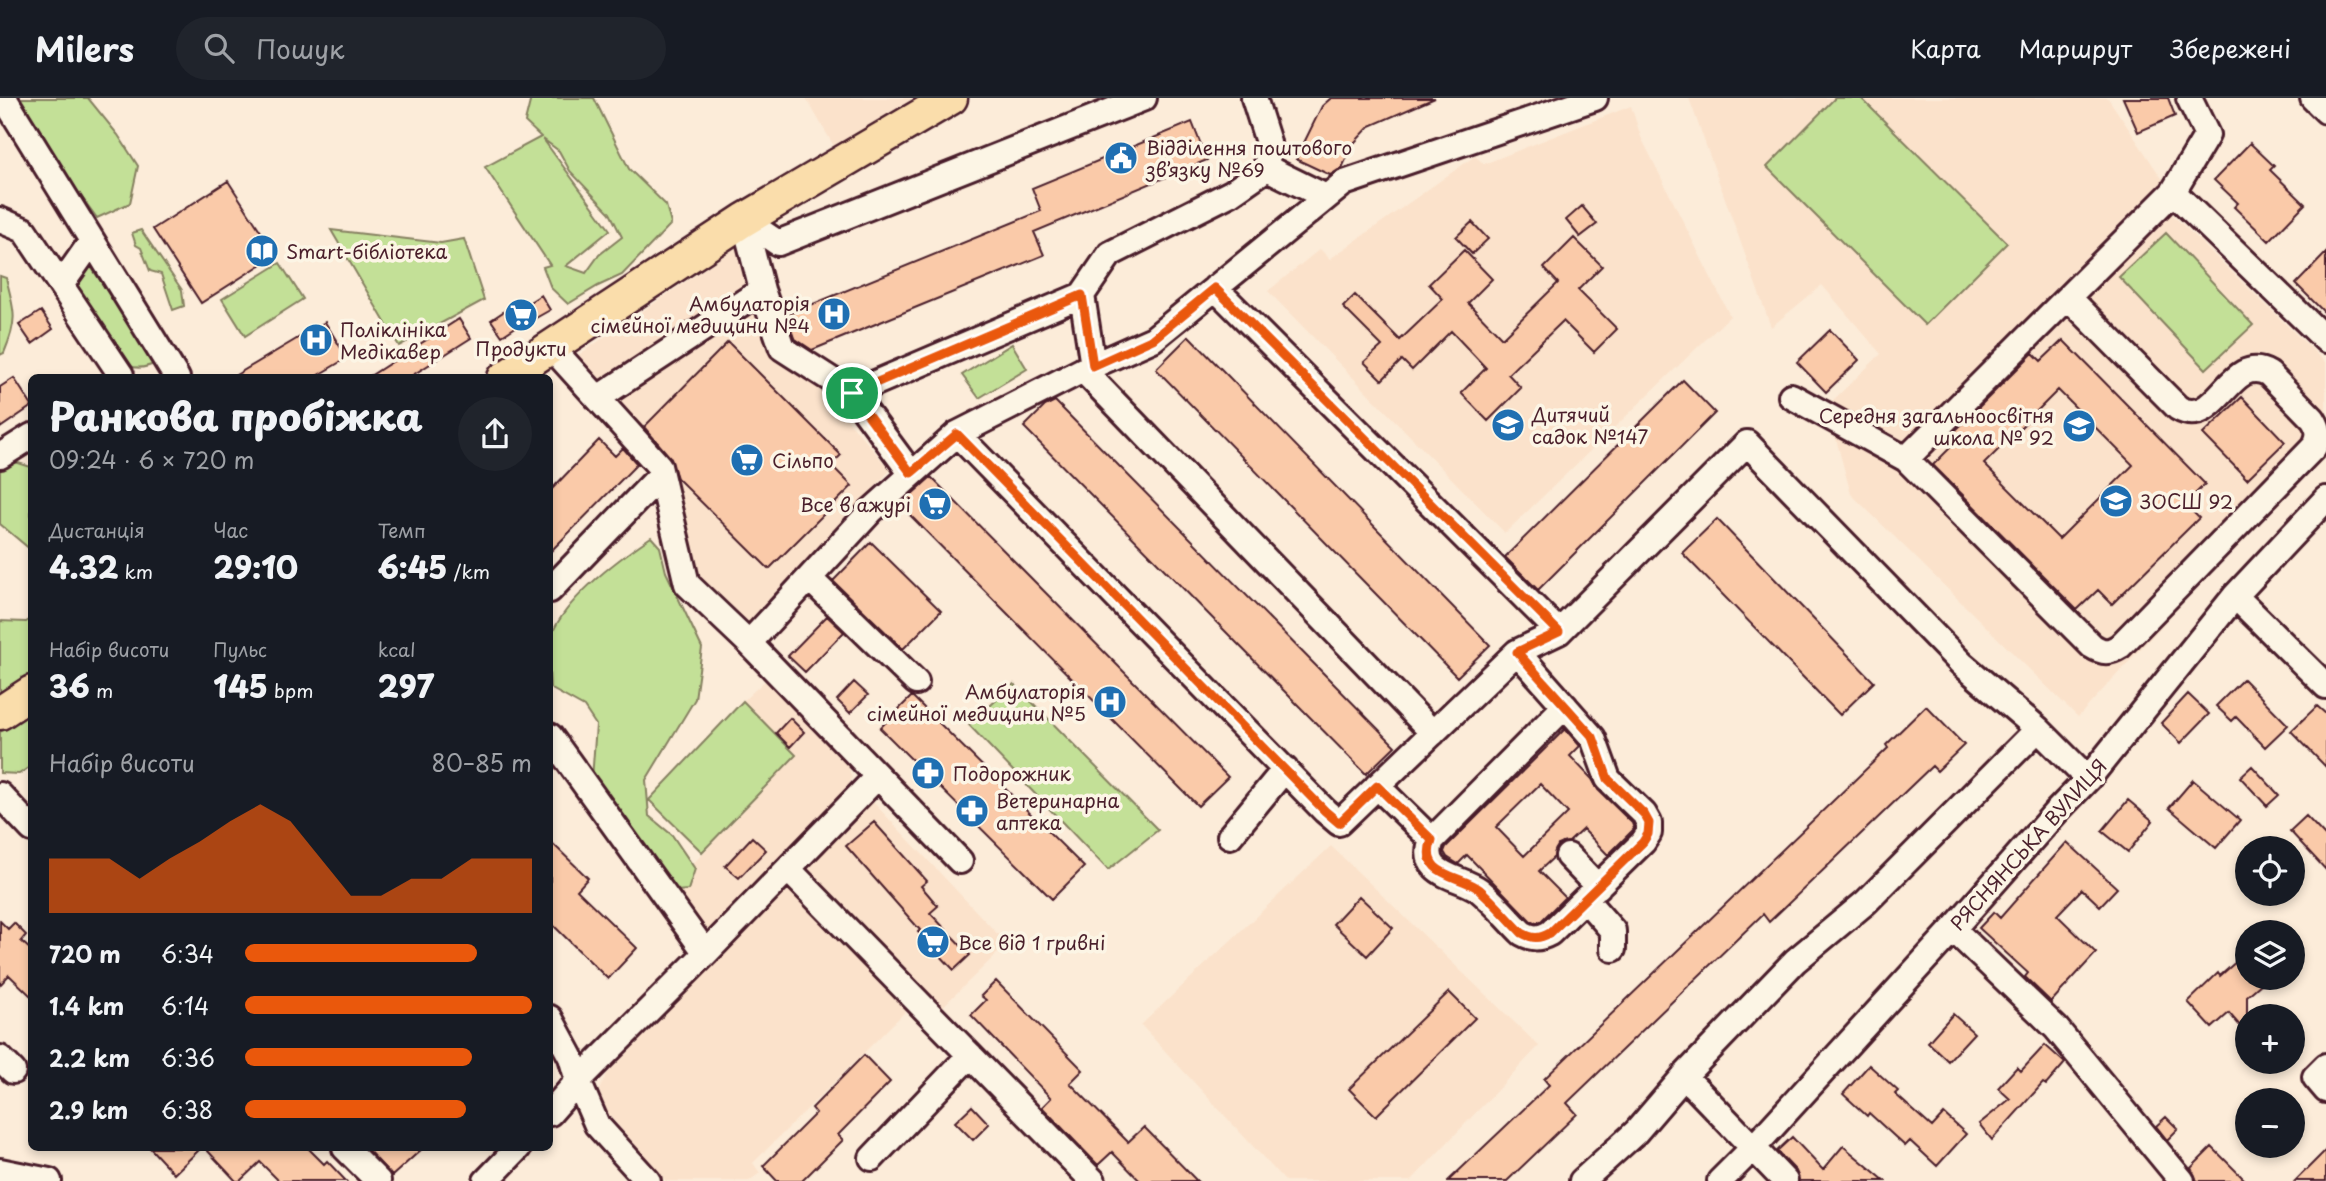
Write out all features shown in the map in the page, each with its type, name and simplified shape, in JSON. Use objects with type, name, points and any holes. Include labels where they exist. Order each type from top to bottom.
[{"type":"main road","points":[[510,374],[744,220],[950,98]]},
{"type":"main road","points":[[0,713],[28,695]]},
{"type":"street","points":[[4,98],[175,374]]},
{"type":"street","points":[[744,220],[778,243],[1144,98]]},
{"type":"street","points":[[1254,98],[1268,142],[1267,167]]},
{"type":"street","points":[[749,643],[871,511],[957,434],[1088,368],[1153,339],[1344,183],[1595,98]]},
{"type":"street","points":[[1906,459],[2173,192],[2207,135],[2189,98]]},
{"type":"street","points":[[2314,98],[2326,111]]},
{"type":"street","points":[[1267,167],[1326,197]]},
{"type":"street","points":[[852,393],[1082,295],[1110,254],[1231,193],[1267,167]]},
{"type":"street","points":[[2173,192],[2326,340]]},
{"type":"street","points":[[0,220],[24,230],[121,374]]},
{"type":"street","points":[[744,220],[762,290],[782,348],[852,393],[911,473]]},
{"type":"street","points":[[61,285],[92,241]]},
{"type":"street","points":[[1215,288],[1559,632]]},
{"type":"street","points":[[598,398],[762,290]]},
{"type":"street","points":[[1082,295],[1088,368],[1433,733]]},
{"type":"street","points":[[1791,396],[1906,459],[2092,646],[2101,651],[2111,651],[2130,636],[2314,447],[2319,438],[2319,428],[2314,419],[2269,374],[2260,369],[2250,368],[2206,408],[2197,413],[2186,413],[2068,297]]},
{"type":"street","points":[[552,348],[659,466],[687,584],[749,643],[960,861]]},
{"type":"street","points":[[957,434],[1339,823],[1517,652],[1559,632],[1747,443],[1962,664],[2038,730],[2088,779]]},
{"type":"street","points":[[0,456],[28,438]]},
{"type":"street","points":[[553,587],[662,475]]},
{"type":"street","name":"РЯСНЯНСЬКА ВУЛИЦЯ","points":[[1720,1181],[2088,779],[2235,596],[2326,499]]},
{"type":"street","points":[[810,579],[916,681]]},
{"type":"street","points":[[2235,596],[2326,685]]},
{"type":"street","points":[[1517,652],[1593,737],[1608,779],[1644,814],[1649,823],[1648,834],[1643,842],[1550,933],[1541,938],[1531,938],[1522,933],[1477,888],[1444,875],[1430,858],[1429,849],[1432,840],[1565,706]]},
{"type":"street","points":[[1582,1181],[1636,1132],[1685,1076],[1795,961],[1866,902],[2038,730]]},
{"type":"street","points":[[553,740],[706,953]]},
{"type":"street","points":[[1230,836],[1284,769]]},
{"type":"street","points":[[553,1110],[877,777]]},
{"type":"street","points":[[1377,786],[1432,840]]},
{"type":"street","points":[[0,795],[28,825]]},
{"type":"street","points":[[1568,856],[1614,931],[1613,949]]},
{"type":"street","points":[[788,869],[1093,1181]]},
{"type":"street","points":[[1953,929],[2056,1028],[2182,1181]]},
{"type":"street","points":[[553,1024],[571,1057],[597,1125],[648,1181]]},
{"type":"street","points":[[872,1158],[970,1055]]},
{"type":"street","points":[[2326,1066],[2315,1077],[2326,1090]]},
{"type":"street","points":[[1685,1076],[1784,1181]]},
{"type":"street","points":[[348,1151],[378,1181]]},
{"type":"street","points":[[486,1181],[515,1151]]},
{"type":"street","points":[[0,1171],[49,1181]]},
{"type":"shaded area","points":[[806,98],[914,98],[835,148]]},
{"type":"shaded area","name":"Середня загальноосвітня школа № 92","points":[[1689,98],[2108,98],[2167,186],[2157,200],[2326,363],[2326,447],[2078,717],[1851,494],[1827,406],[1881,354],[1822,285],[1771,327]]},
{"type":"shaded area","name":"Дитячий садок №147","points":[[1631,106],[1641,137],[1730,316],[1505,533],[1268,291],[1320,249],[1330,259],[1475,156],[1484,164]]},
{"type":"shaded area","points":[[738,246],[769,351],[825,393],[890,470],[737,645],[676,580],[648,466],[555,371]]},
{"type":"shaded area","points":[[769,677],[846,759],[852,778],[845,795],[704,936],[671,887],[796,755],[743,701]]},
{"type":"shaded area","points":[[873,802],[1007,944],[928,1021],[916,1001],[753,1163],[760,1173],[749,1181],[666,1181],[605,1110],[599,1090],[607,1074]]},
{"type":"shaded area","points":[[1331,846],[1539,1046],[1411,1181],[1285,1181],[1141,1025]]},
{"type":"green space","points":[[19,98],[88,98],[118,135],[138,166],[130,203],[97,218]]},
{"type":"green space","points":[[531,98],[594,98],[629,169],[666,205],[671,224],[622,275],[568,304],[551,288],[543,267],[550,265],[485,167],[541,137],[525,122]],"holes":[[[543,139],[559,151],[570,171],[610,213],[622,237],[599,255],[586,273],[566,266],[610,230]]]},
{"type":"green space","points":[[1835,98],[1861,98],[2007,243],[1925,325],[1767,167]]},
{"type":"green space","points":[[141,230],[182,290],[184,306],[173,310],[161,274],[150,271],[132,233]]},
{"type":"green space","points":[[331,230],[441,243],[464,239],[484,300],[399,346]]},
{"type":"green space","points":[[2166,233],[2253,325],[2206,369],[2119,277]]},
{"type":"green space","points":[[87,261],[156,363],[142,367],[129,366],[120,360],[111,348],[77,291],[79,274]]},
{"type":"green space","points":[[280,263],[303,299],[245,336],[222,299]]},
{"type":"green space","points":[[0,276],[6,278],[14,316],[8,342],[4,353],[0,355]]},
{"type":"green space","points":[[1012,344],[1027,369],[979,398],[962,375]]},
{"type":"green space","points":[[12,461],[28,466],[28,547],[0,524],[0,471]]},
{"type":"green space","points":[[651,537],[660,547],[666,572],[702,648],[695,699],[646,780],[649,816],[672,835],[695,869],[688,890],[665,892],[592,779],[596,725],[584,707],[553,690],[553,633],[557,624],[579,596],[623,557]]},
{"type":"green space","points":[[0,621],[28,621],[28,687],[0,702]]},
{"type":"green space","points":[[1014,684],[1158,830],[1108,870],[969,725]]},
{"type":"green space","points":[[743,701],[796,755],[702,852],[649,800]]},
{"type":"green space","points":[[28,714],[28,768],[19,774],[0,773],[0,732]]},
{"type":"building","points":[[1331,98],[1435,98],[1370,126],[1353,144],[1342,168],[1330,175],[1296,159],[1322,106]]},
{"type":"building","points":[[2123,98],[2168,98],[2175,116],[2138,132]]},
{"type":"building","points":[[1192,122],[1207,160],[1034,232],[1044,255],[812,350],[794,338],[786,315],[1041,211],[1032,188]]},
{"type":"building","points":[[2250,143],[2274,166],[2270,170],[2305,204],[2269,241],[2234,207],[2238,203],[2214,180]]},
{"type":"building","points":[[228,181],[276,255],[201,303],[153,229]]},
{"type":"building","points":[[1582,206],[1597,224],[1580,237],[1566,220]]},
{"type":"building","points":[[1472,222],[1488,239],[1472,254],[1456,237]]},
{"type":"building","points":[[1574,238],[1602,266],[1578,290],[1617,329],[1594,352],[1563,321],[1508,374],[1521,388],[1488,421],[1461,393],[1486,368],[1451,331],[1412,370],[1402,360],[1382,380],[1364,362],[1382,346],[1343,307],[1355,295],[1400,340],[1443,299],[1429,284],[1464,250],[1492,279],[1468,303],[1502,338],[1558,283],[1544,268]]},
{"type":"building","points":[[2326,253],[2326,314],[2296,284]]},
{"type":"building","points":[[541,295],[550,310],[534,319],[525,305]]},
{"type":"building","points":[[521,300],[531,317],[502,336],[491,320]]},
{"type":"building","points":[[41,311],[53,329],[32,344],[19,325]]},
{"type":"building","points":[[459,319],[471,338],[414,374],[373,374]]},
{"type":"building","name":"Поліклініка Медікавер","points":[[325,322],[347,358],[320,374],[238,374]]},
{"type":"building","points":[[1830,330],[1859,360],[1826,392],[1797,362]]},
{"type":"building","points":[[1189,336],[1490,645],[1457,677],[1156,369]]},
{"type":"building","points":[[2063,340],[2205,484],[2185,504],[2199,518],[2112,604],[2098,590],[2077,610],[1933,465],[1953,445],[1947,439],[2033,353],[2041,361]],"holes":[[[2058,390],[2133,465],[2059,539],[1984,464]]]},
{"type":"building","name":"Сільпо","points":[[728,342],[841,455],[831,465],[852,486],[769,569],[677,478],[670,457],[644,427]]},
{"type":"building","points":[[14,378],[28,400],[28,409],[0,428],[0,387]]},
{"type":"building","points":[[1683,380],[1715,413],[1538,590],[1505,557]]},
{"type":"building","points":[[2242,397],[2285,442],[2247,479],[2203,434]]},
{"type":"building","points":[[1055,401],[1395,746],[1366,774],[1024,427],[1045,406]]},
{"type":"building","points":[[599,440],[615,456],[623,448],[637,464],[553,549],[553,488]]},
{"type":"building","points":[[931,477],[1228,777],[1198,806],[900,505]]},
{"type":"building","points":[[1717,519],[1874,682],[1840,715],[1682,553]]},
{"type":"building","points":[[871,542],[941,611],[903,649],[833,581]]},
{"type":"building","points":[[827,616],[844,632],[805,672],[788,656]]},
{"type":"building","points":[[2243,679],[2288,725],[2265,747],[2236,717],[2232,721],[2216,706]]},
{"type":"building","points":[[854,682],[868,695],[850,713],[837,700]]},
{"type":"building","points":[[2188,694],[2209,714],[2181,743],[2161,723]]},
{"type":"building","points":[[912,696],[1084,867],[1052,899],[880,728]]},
{"type":"building","points":[[1926,706],[1964,745],[1937,771],[1932,766],[1769,922],[1763,914],[1567,1103],[1577,1114],[1507,1181],[1448,1181],[1549,1085],[1544,1079],[1888,748],[1886,745]]},
{"type":"building","points":[[2317,706],[2326,714],[2326,767],[2291,731]]},
{"type":"building","points":[[790,718],[804,732],[790,747],[776,733]]},
{"type":"building","points":[[1565,729],[1580,746],[1570,756],[1592,779],[1598,790],[1632,823],[1634,829],[1608,855],[1583,829],[1569,842],[1558,845],[1554,857],[1539,871],[1565,897],[1541,921],[1535,923],[1467,855],[1458,864],[1447,857],[1444,852]],"holes":[[[1540,784],[1568,813],[1524,856],[1496,827]]]},
{"type":"building","points":[[2252,766],[2279,795],[2267,806],[2240,777]]},
{"type":"building","points":[[2193,780],[2240,820],[2216,848],[2169,808]]},
{"type":"building","points":[[2128,800],[2153,821],[2128,852],[2102,831]]},
{"type":"building","points":[[2306,816],[2326,837],[2326,870],[2305,847],[2305,836],[2295,836],[2290,831]]},
{"type":"building","points":[[874,822],[927,881],[921,886],[938,906],[930,913],[970,955],[954,970],[918,932],[920,930],[846,846]]},
{"type":"building","points":[[752,837],[766,850],[739,878],[725,866]]},
{"type":"building","points":[[2067,842],[2117,888],[2100,906],[2082,889],[2057,915],[2096,953],[2051,1002],[2025,977],[2028,973],[1979,928],[1994,912],[2000,918]]},
{"type":"building","points":[[553,844],[588,878],[577,890],[637,948],[608,979],[553,925]]},
{"type":"building","points":[[1359,896],[1393,928],[1367,956],[1333,924]]},
{"type":"building","points":[[0,921],[8,929],[14,923],[26,935],[21,941],[28,947],[28,993],[9,975],[0,985]]},
{"type":"building","points":[[2235,963],[2235,990],[2254,990],[2247,996],[2247,1004],[2235,1004],[2235,1020],[2229,1013],[2212,1028],[2188,1002],[2218,973],[2220,976]]},
{"type":"building","points":[[996,981],[1083,1070],[1070,1083],[1128,1142],[1144,1127],[1197,1181],[1140,1181],[1112,1152],[1098,1165],[1042,1107],[1051,1098],[971,1015],[986,1000],[981,996]]},
{"type":"building","points":[[1449,992],[1475,1018],[1376,1116],[1349,1089]]},
{"type":"building","points":[[1953,1014],[1974,1033],[1948,1061],[1928,1042]]},
{"type":"building","points":[[2045,1045],[2065,1063],[2046,1085],[2043,1083],[1992,1140],[1979,1124],[2010,1099],[1998,1088],[2017,1067],[2021,1071]]},
{"type":"building","points":[[864,1055],[890,1082],[838,1135],[843,1140],[802,1181],[777,1181],[763,1166],[816,1113],[812,1108]]},
{"type":"building","points":[[1869,1065],[1898,1091],[1895,1094],[1932,1127],[1944,1114],[1966,1134],[1937,1166],[1910,1141],[1905,1146],[1869,1113],[1867,1116],[1843,1094]]},
{"type":"building","points":[[972,1106],[989,1124],[973,1140],[955,1122]]},
{"type":"building","points":[[2166,1117],[2178,1129],[2167,1140],[2156,1126]]},
{"type":"building","points":[[1792,1137],[1823,1170],[1843,1146],[1885,1181],[1799,1181],[1796,1171],[1777,1151]]},
{"type":"building","points":[[2212,1147],[2246,1181],[2197,1181],[2191,1168]]},
{"type":"building","points":[[2326,1150],[2326,1181],[2295,1181]]},
{"type":"building","points":[[153,1151],[198,1151],[174,1174]]},
{"type":"building","points":[[208,1151],[311,1151],[324,1164],[327,1161],[346,1181],[279,1181],[260,1162],[240,1181],[236,1181]]},
{"type":"building","points":[[369,1151],[420,1151],[392,1176]]},
{"type":"place","name":"Відділення поштового зв’язку №69","points":[[1121,158]]},
{"type":"place","name":"Smart-бібліотека","points":[[262,251]]},
{"type":"place","name":"Амбулаторія сімейної медицини №4","points":[[834,314]]},
{"type":"place","name":"Продукти","points":[[521,315]]},
{"type":"place","name":"Поліклініка Медікавер","points":[[316,340]]},
{"type":"place","name":"Дитячий садок №147","points":[[1508,425]]},
{"type":"place","name":"Середня загальноосвітня школа № 92","points":[[2079,426]]},
{"type":"place","name":"Сільпо","points":[[747,460]]},
{"type":"place","name":"ЗОСШ 92","points":[[2116,501]]},
{"type":"place","name":"Все в ажурі","points":[[935,504]]},
{"type":"place","name":"Амбулаторія сімейної медицини №5","points":[[1110,702]]},
{"type":"place","name":"Подорожник","points":[[928,773]]},
{"type":"place","name":"Ветеринарна аптека","points":[[972,811]]},
{"type":"place","name":"Все від 1 гривні","points":[[933,942]]},
{"type":"route","points":[[1215,288],[1559,632],[1517,652],[1593,737],[1608,779],[1644,814],[1649,823],[1648,834],[1550,933],[1541,938],[1531,938],[1522,933],[1477,888],[1444,875],[1430,858],[1432,840],[1377,786],[1339,823],[1325,811],[957,434],[911,473],[852,393],[1082,295],[1093,366],[1153,339],[1215,288]]}]
